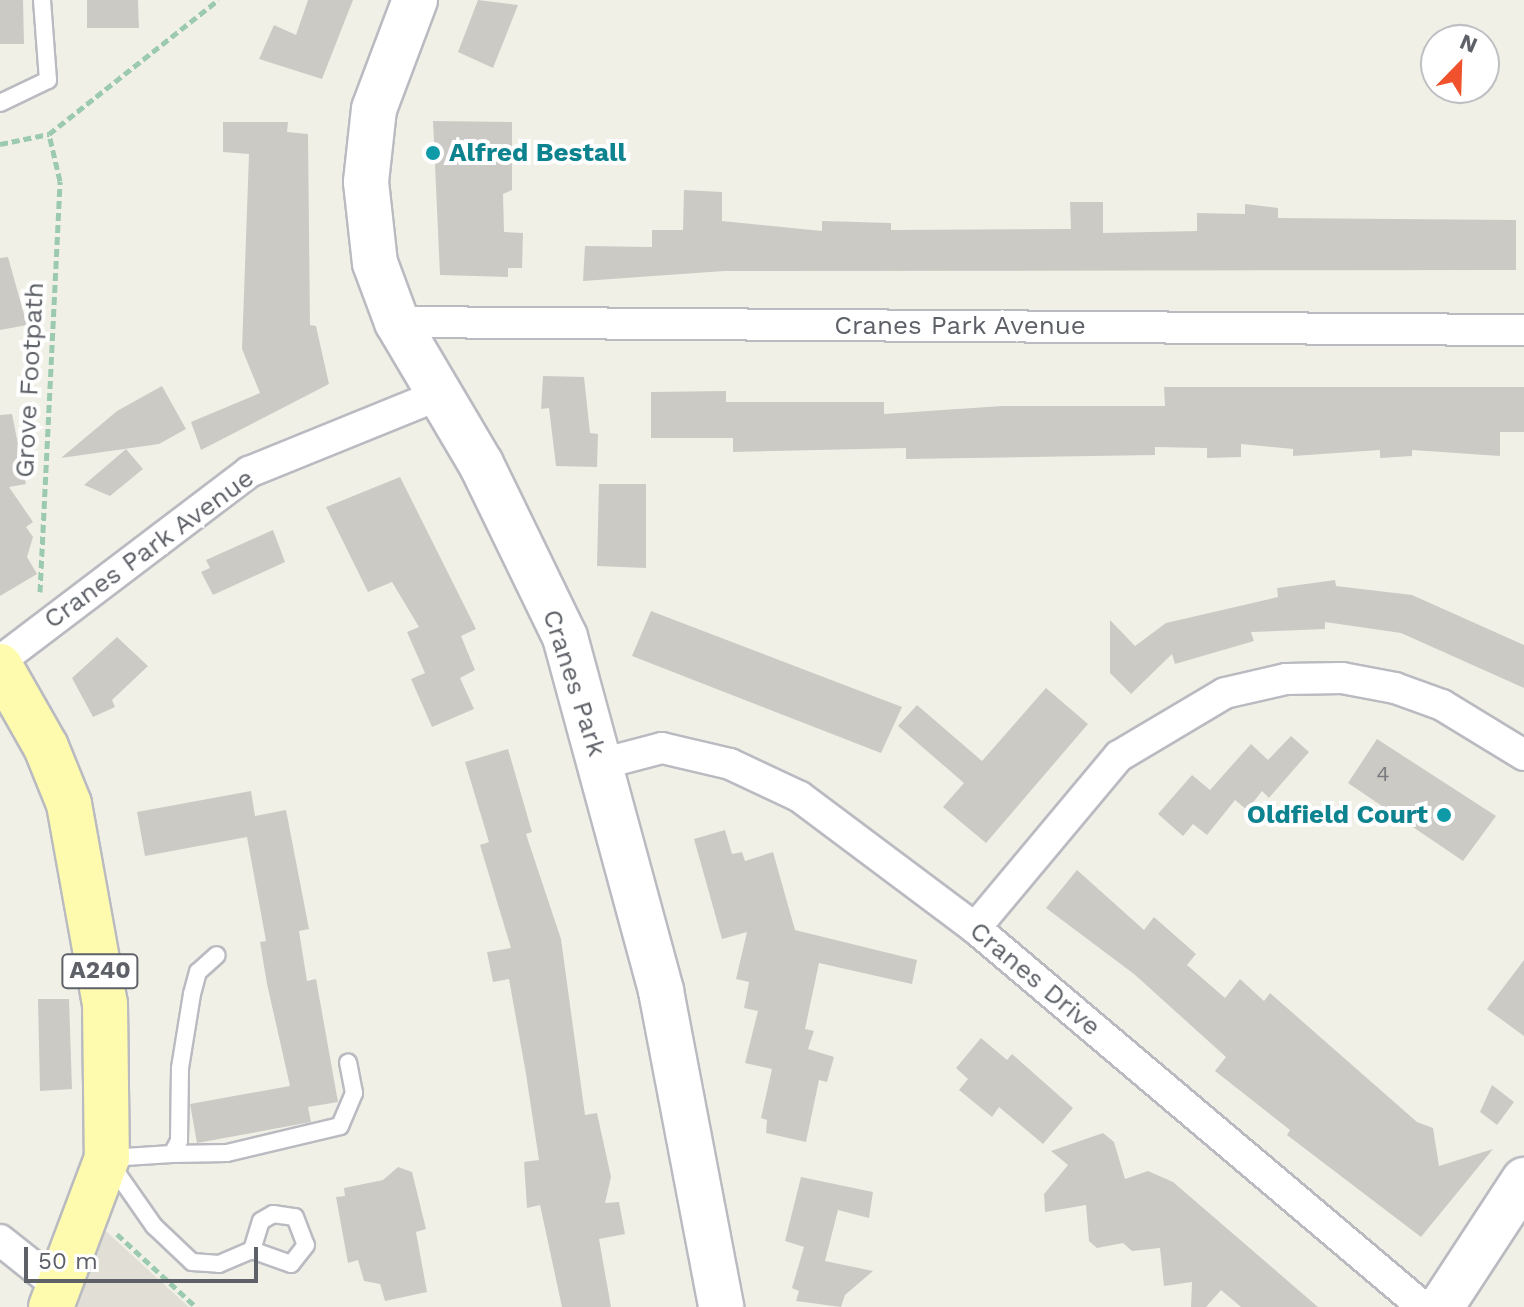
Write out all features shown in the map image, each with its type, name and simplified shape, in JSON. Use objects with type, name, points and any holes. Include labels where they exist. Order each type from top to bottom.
[{"type":"main road","name":"A240","points":[[0,663],[46,747],[79,842],[105,1004],[107,1158],[91,1209],[55,1297]]},
{"type":"street","name":"Cranes Park","points":[[415,0],[374,109],[366,182],[375,263],[397,322],[481,464],[565,637],[661,991],[721,1307]]},
{"type":"street","name":"Cranes Park Avenue","points":[[397,322],[1524,330]]},
{"type":"street","name":"Cranes Park Avenue","points":[[0,663],[38,629],[249,472],[439,395]]},
{"type":"street","points":[[975,928],[1119,756],[1225,693],[1286,679],[1342,678],[1395,688],[1442,705],[1524,755]]},
{"type":"street","name":"Cranes Drive","points":[[601,764],[662,748],[730,764],[800,797],[975,928],[1423,1307]]},
{"type":"street","points":[[1441,1307],[1524,1180]]},
{"type":"street","points":[[0,1240],[55,1297]]},
{"type":"lane","points":[[0,103],[48,80],[42,0]]},
{"type":"lane","points":[[172,1154],[179,1141],[180,1068],[192,994],[198,972],[217,955]]},
{"type":"lane","points":[[107,1158],[227,1153],[340,1126],[354,1093],[348,1063]]},
{"type":"lane","points":[[107,1158],[154,1226],[192,1262],[219,1264],[252,1250]]},
{"type":"path","points":[[0,144],[49,134],[218,0]]},
{"type":"path","name":"Grove Footpath","points":[[38,629],[60,181],[49,134]]},
{"type":"path","points":[[91,1209],[196,1307]]},
{"type":"shaded area","points":[[84,1211],[169,1289],[189,1307],[50,1307]]},
{"type":"building","points":[[0,0],[23,0],[24,44],[0,44]]},
{"type":"building","points":[[87,0],[138,0],[139,28],[87,28]]},
{"type":"building","points":[[308,0],[353,0],[322,79],[259,59],[274,25],[296,35]]},
{"type":"building","points":[[478,0],[518,5],[493,68],[458,52]]},
{"type":"building","points":[[433,121],[512,122],[512,190],[503,194],[504,232],[523,233],[522,268],[508,268],[508,277],[440,275]]},
{"type":"building","points":[[223,122],[288,122],[287,132],[308,134],[310,325],[316,326],[329,384],[201,450],[191,422],[260,393],[242,349],[249,154],[223,152]]},
{"type":"building","points":[[684,190],[722,192],[722,221],[822,231],[822,221],[891,223],[891,230],[1071,229],[1070,202],[1103,202],[1103,233],[1197,231],[1197,213],[1245,214],[1245,204],[1278,208],[1278,218],[1516,220],[1516,270],[724,271],[583,281],[585,246],[652,247],[652,230],[683,230]]},
{"type":"building","points":[[8,257],[27,325],[0,330],[0,258]]},
{"type":"building","points":[[543,376],[584,377],[590,433],[598,434],[597,467],[556,466],[549,408],[541,409]]},
{"type":"building","points":[[162,386],[186,429],[159,444],[61,458],[117,411]]},
{"type":"building","points":[[1164,387],[1524,387],[1524,432],[1500,432],[1500,456],[1412,450],[1412,456],[1380,458],[1380,450],[1293,456],[1293,449],[1241,444],[1241,457],[1207,458],[1207,448],[1155,447],[1155,455],[906,459],[906,448],[733,452],[733,438],[651,438],[651,392],[726,391],[726,402],[884,402],[884,414],[1002,406],[1165,406]]},
{"type":"building","points":[[12,414],[26,484],[9,487],[33,522],[26,527],[33,537],[27,557],[37,574],[0,596],[0,415]]},
{"type":"building","points":[[126,449],[143,469],[110,496],[84,485]]},
{"type":"building","points":[[400,477],[476,629],[461,636],[475,670],[460,678],[474,709],[432,727],[411,679],[425,673],[407,632],[419,627],[392,582],[368,592],[326,507]]},
{"type":"building","points":[[599,484],[646,484],[646,568],[597,566]]},
{"type":"building","points":[[273,530],[285,562],[213,595],[201,572],[210,568],[206,560]]},
{"type":"building","points":[[1335,580],[1336,586],[1412,595],[1524,645],[1524,688],[1401,633],[1325,622],[1325,629],[1251,632],[1254,641],[1175,664],[1172,654],[1131,694],[1110,673],[1110,620],[1135,646],[1166,623],[1278,597],[1277,588]]},
{"type":"building","points":[[651,611],[902,707],[881,753],[632,656]]},
{"type":"building","points":[[117,637],[148,666],[112,700],[115,707],[93,717],[72,678]]},
{"type":"building","points":[[1046,688],[1088,724],[986,843],[943,807],[964,783],[898,726],[917,705],[982,761]]},
{"type":"building","points":[[1291,736],[1309,752],[1269,798],[1262,791],[1247,810],[1235,800],[1207,835],[1193,824],[1183,836],[1158,814],[1192,775],[1210,790],[1251,744],[1268,760]]},
{"type":"building","name":"Oldfield Court","points":[[1377,739],[1496,816],[1463,861],[1348,783]]},
{"type":"building","points":[[508,749],[532,832],[526,834],[561,939],[585,1115],[597,1113],[611,1177],[605,1203],[619,1202],[625,1234],[599,1239],[611,1307],[562,1307],[540,1205],[527,1208],[524,1162],[539,1160],[526,1074],[509,979],[493,982],[487,952],[511,948],[480,845],[489,842],[465,762]]},
{"type":"building","points":[[251,791],[255,816],[286,810],[309,929],[299,931],[307,981],[316,979],[338,1102],[308,1107],[311,1122],[197,1143],[190,1104],[290,1086],[260,942],[266,941],[247,837],[145,856],[137,812]]},
{"type":"building","points":[[725,830],[732,854],[742,852],[745,861],[773,852],[795,930],[917,960],[912,984],[819,963],[805,1029],[814,1031],[808,1049],[834,1057],[827,1082],[819,1080],[806,1142],[766,1133],[767,1120],[761,1118],[772,1069],[745,1063],[758,1011],[744,1008],[749,982],[736,979],[747,932],[722,939],[694,839]]},
{"type":"building","points":[[1077,870],[1144,930],[1154,917],[1196,954],[1187,965],[1225,998],[1240,979],[1264,1001],[1270,993],[1417,1122],[1433,1128],[1439,1166],[1493,1149],[1421,1237],[1287,1135],[1290,1130],[1215,1071],[1226,1057],[1134,974],[1046,908]]},
{"type":"building","points":[[1524,960],[1524,1036],[1487,1009]]},
{"type":"building","points":[[38,999],[69,999],[72,1089],[40,1091]]},
{"type":"building","points":[[981,1038],[1007,1060],[1012,1054],[1073,1108],[1043,1144],[999,1107],[992,1117],[959,1090],[968,1079],[956,1068]]},
{"type":"building","points":[[1492,1085],[1514,1102],[1497,1125],[1480,1112]]},
{"type":"building","points":[[1103,1133],[1114,1142],[1125,1179],[1148,1171],[1173,1182],[1318,1307],[1241,1307],[1221,1290],[1206,1307],[1191,1307],[1192,1282],[1164,1286],[1160,1248],[1132,1251],[1123,1243],[1097,1248],[1089,1241],[1086,1205],[1045,1212],[1044,1194],[1068,1165],[1051,1151]]},
{"type":"building","points":[[398,1167],[412,1172],[426,1229],[416,1232],[427,1292],[385,1301],[380,1284],[364,1281],[358,1260],[348,1263],[336,1197],[345,1196],[344,1188],[383,1180]]},
{"type":"building","points":[[801,1177],[873,1192],[869,1218],[838,1210],[825,1261],[873,1271],[845,1295],[841,1307],[796,1301],[799,1291],[792,1288],[804,1247],[785,1241]]},
{"type":"place","name":"Alfred Bestall","points":[[433,153]]},
{"type":"place","name":"Oldfield Court","points":[[1444,815]]}]
